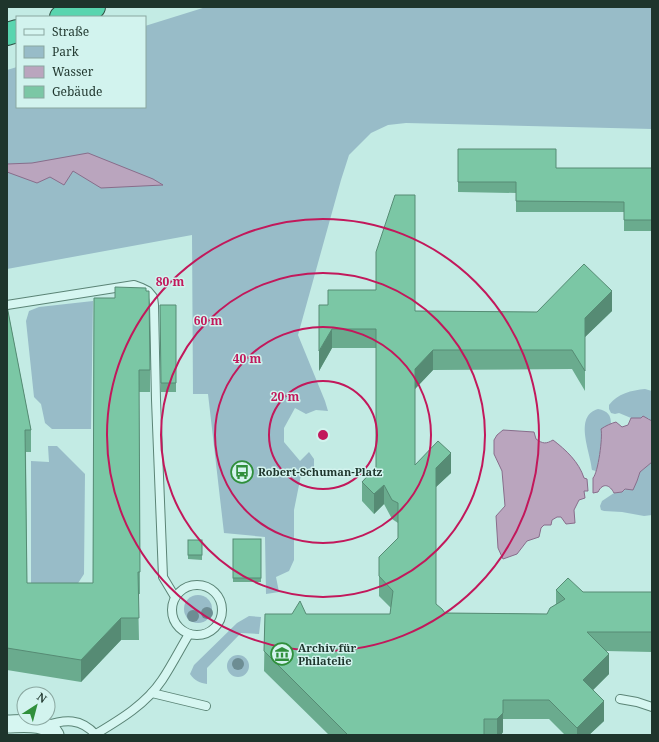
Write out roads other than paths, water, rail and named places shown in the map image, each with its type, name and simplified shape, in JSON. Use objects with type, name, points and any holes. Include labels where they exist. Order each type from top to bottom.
[{"type":"highway","points":[[64,16],[94,7]]},
{"type":"street","points":[[7,724],[34,724],[49,731]]},
{"type":"lane","points":[[7,306],[134,285],[148,291],[153,297],[155,318],[156,400],[163,577],[176,596]]},
{"type":"lane","points":[[199,584],[216,592],[223,607],[222,616],[219,624],[214,630],[198,636],[189,634],[175,623],[172,614],[172,605],[176,596],[181,590],[190,585],[199,584]]},
{"type":"lane","points":[[49,731],[60,721],[74,721],[86,726],[96,734],[125,717],[152,693],[162,680],[189,634]]},
{"type":"lane","points":[[152,693],[206,706]]},
{"type":"lane","points":[[620,698],[652,707]]},
{"type":"water","points":[[88,153],[153,179],[163,185],[101,188],[73,171],[64,185],[50,177],[37,183],[7,172],[7,164],[32,163]]},
{"type":"water","points":[[643,416],[652,421],[652,462],[640,472],[633,490],[625,489],[622,492],[614,493],[611,488],[604,486],[598,492],[593,493],[593,478],[597,469],[601,447],[601,429],[616,422],[622,427],[628,425],[631,418],[641,418]]},
{"type":"water","points":[[503,430],[534,432],[536,439],[543,443],[553,440],[567,452],[579,467],[584,478],[587,479],[588,491],[584,491],[585,498],[579,500],[574,510],[575,523],[566,524],[561,517],[557,517],[552,520],[551,525],[544,525],[541,528],[539,537],[527,541],[517,554],[503,559],[498,548],[496,516],[505,506],[502,471],[494,454],[494,440]]},
{"type":"place","name":"Robert-Schuman-Platz","points":[[242,472]]},
{"type":"place","name":"Archiv für Philatelie","points":[[282,654]]}]
